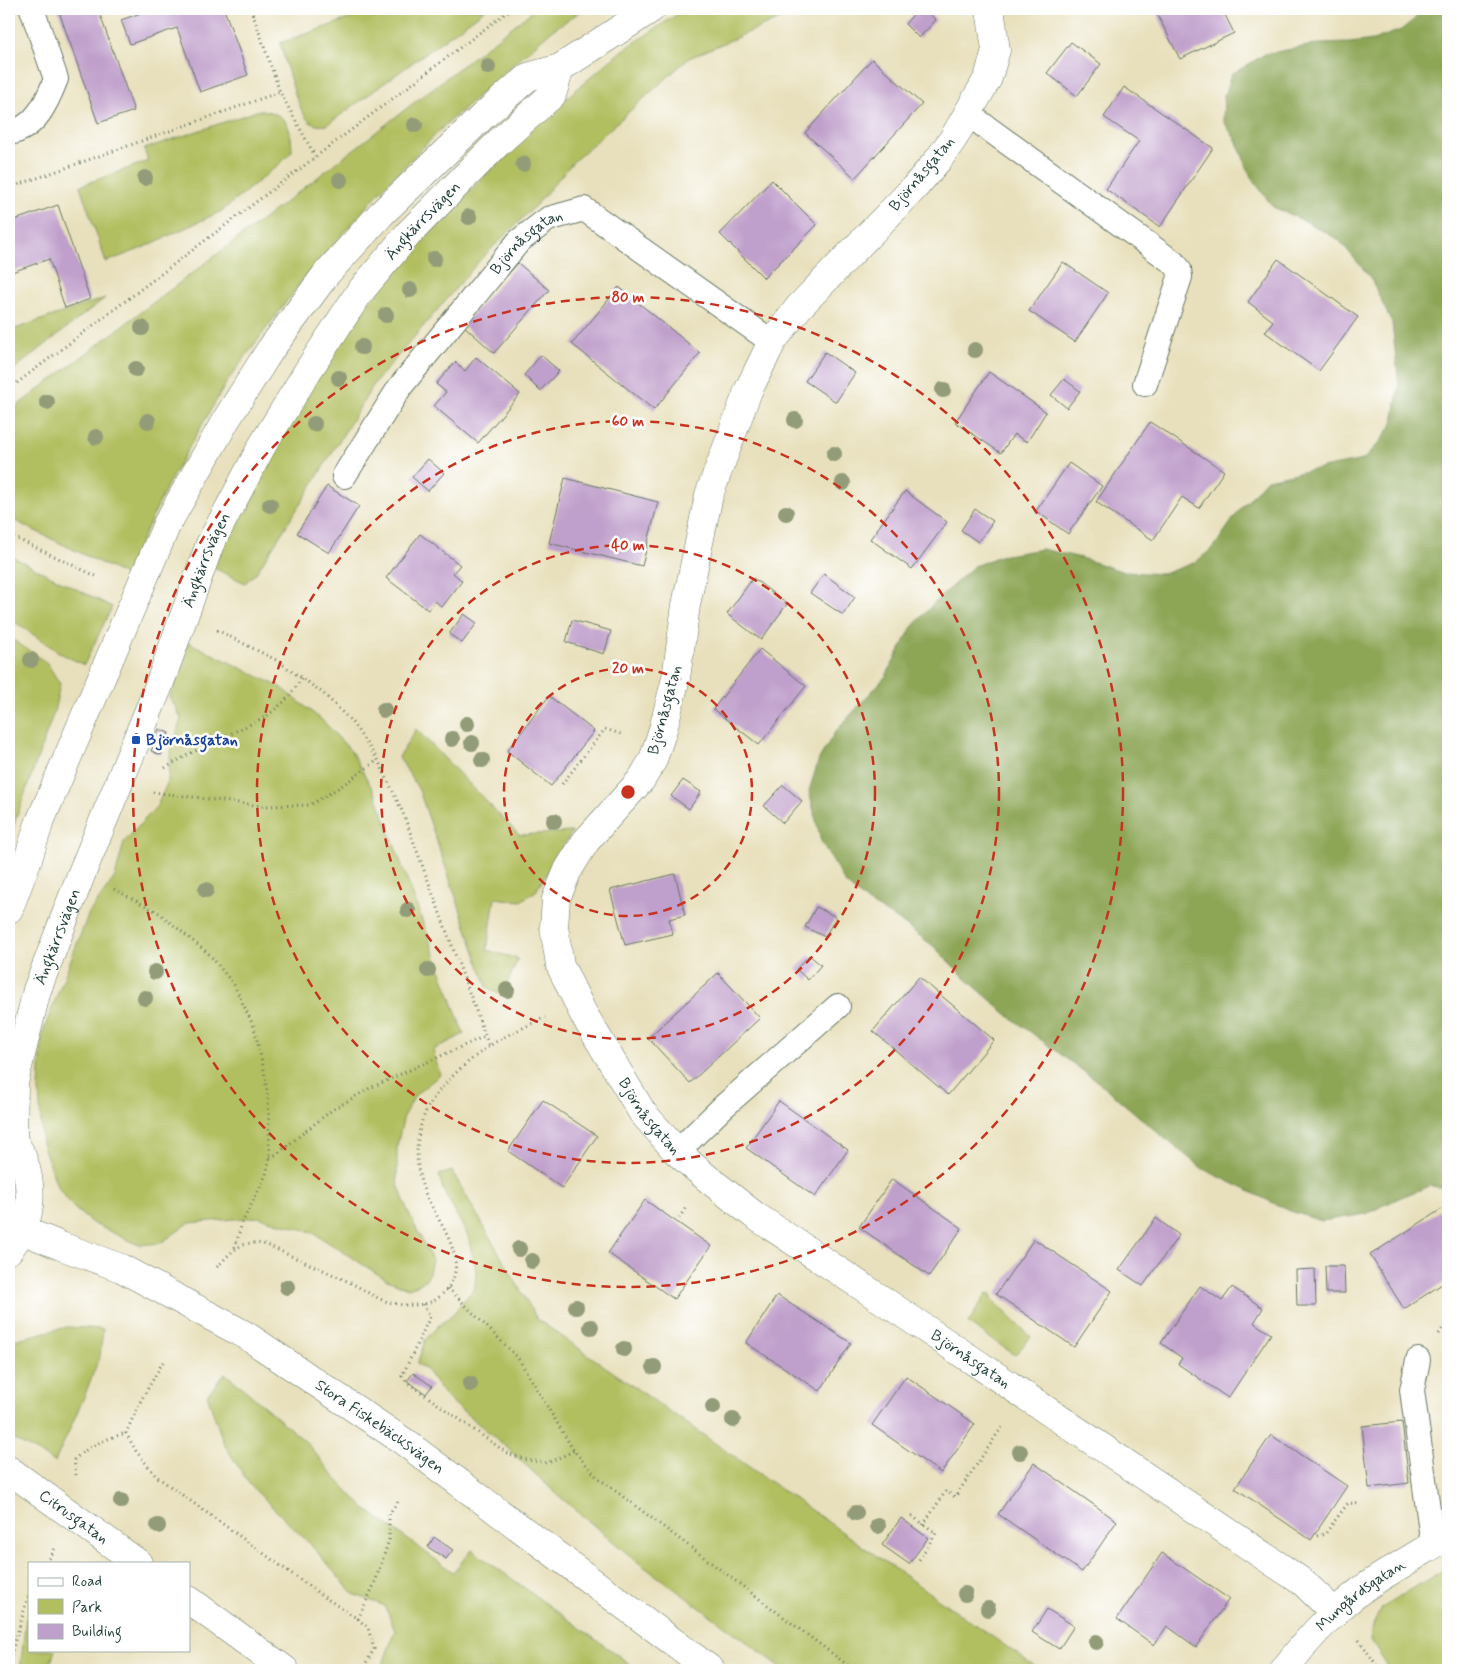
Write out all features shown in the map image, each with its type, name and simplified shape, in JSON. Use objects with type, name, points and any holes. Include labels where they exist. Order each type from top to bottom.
[{"type":"street","name":"Ängkärrsvägen","points":[[9,909],[39,824],[166,524],[226,420],[270,350],[327,273],[380,214],[483,116],[528,77],[560,68],[651,9]]},
{"type":"street","name":"Björnåsgatan","points":[[990,9],[996,50],[988,78],[968,114],[938,160],[920,181],[799,307],[772,342],[748,391],[709,495],[686,605],[676,678],[658,746],[653,760],[641,780],[586,841],[568,870],[556,899],[554,927],[560,965],[576,1001],[642,1112],[677,1152],[706,1178],[754,1215],[1304,1584],[1335,1613]]},
{"type":"street","name":"Ängkärrsvägen","points":[[11,1137],[14,1083],[36,990],[81,874],[158,688],[210,544],[262,446],[309,368],[359,293],[409,233],[499,142],[552,96],[560,68]]},
{"type":"street","points":[[11,1137],[24,1160],[29,1183],[29,1207],[15,1240]]},
{"type":"street","name":"Stora Fiskebäcksvägen","points":[[15,1240],[61,1246],[121,1268],[247,1336],[403,1441],[711,1670]]},
{"type":"street","name":"Citrusgatan","points":[[9,1470],[137,1562]]},
{"type":"street","name":"Mungårdsgatan","points":[[1284,1670],[1299,1649],[1335,1613],[1369,1585],[1441,1541]]},
{"type":"street","points":[[190,1601],[285,1670]]},
{"type":"lane","points":[[9,134],[33,121],[47,102],[56,80],[32,9]]},
{"type":"lane","points":[[968,114],[1174,263],[1179,269],[1180,277],[1145,384]]},
{"type":"lane","name":"Björnåsgatan","points":[[344,476],[400,386],[519,241],[548,219],[584,209],[772,342]]},
{"type":"lane","points":[[677,1152],[723,1107],[838,1006]]},
{"type":"lane","points":[[1418,1360],[1412,1390],[1441,1541]]},
{"type":"path","points":[[251,9],[280,92],[315,156]]},
{"type":"path","points":[[9,389],[511,9]]},
{"type":"path","points":[[9,188],[280,92]]},
{"type":"path","points":[[9,535],[98,577]]},
{"type":"path","points":[[212,627],[276,660],[323,693],[350,721],[378,760],[403,813],[489,1046]]},
{"type":"path","points":[[162,771],[167,766],[267,716],[286,700],[302,677]]},
{"type":"path","points":[[562,784],[605,729],[658,746]]},
{"type":"path","points":[[155,784],[151,792],[262,806],[310,804],[340,787],[378,760]]},
{"type":"path","points":[[81,874],[159,913],[210,955],[234,985],[254,1027],[268,1098],[270,1156],[266,1175],[242,1223],[234,1250]]},
{"type":"path","points":[[217,1267],[234,1250],[246,1244],[260,1242],[332,1274],[388,1302],[408,1305],[433,1301],[448,1288],[456,1268],[452,1244],[433,1212],[420,1180],[416,1149],[422,1121],[433,1099],[454,1076],[489,1046],[576,1001]]},
{"type":"path","points":[[270,1156],[278,1154],[332,1110],[370,1088],[485,1036]]},
{"type":"path","points":[[1444,1283],[1448,1289]]},
{"type":"path","points":[[448,1288],[518,1358],[574,1451],[597,1477],[854,1670]]},
{"type":"path","points":[[423,1304],[430,1317],[402,1376],[408,1383],[507,1453],[527,1460],[547,1463],[574,1451]]},
{"type":"path","points":[[77,1483],[74,1460],[82,1452],[106,1439],[126,1433],[139,1404],[164,1362]]},
{"type":"path","points":[[923,1524],[946,1492],[955,1497],[1023,1395]]},
{"type":"path","points":[[126,1433],[136,1451],[156,1476],[368,1628],[374,1649],[362,1670]]},
{"type":"path","points":[[358,1619],[374,1585],[389,1540],[390,1514],[400,1499]]},
{"type":"path","points":[[1317,1536],[1324,1534],[1348,1502],[1361,1504]]},
{"type":"path","points":[[912,1516],[936,1534],[919,1560]]},
{"type":"path","points":[[9,1670],[12,1651],[28,1597]]},
{"type":"green space","points":[[377,9],[486,9],[327,125],[311,123],[300,107],[280,43]]},
{"type":"green space","points":[[535,9],[584,9],[551,31],[445,125],[385,186],[304,278],[228,380],[168,484],[125,575],[9,518],[9,412],[265,218]]},
{"type":"green space","points":[[685,9],[803,9],[689,58],[573,162],[535,206],[480,260],[374,384],[256,573],[245,583],[212,567],[304,396],[363,309],[455,205],[536,124],[619,53]]},
{"type":"green space","points":[[1421,9],[1448,9],[1448,1188],[1430,1186],[1401,1197],[1366,1214],[1322,1221],[1290,1211],[1203,1169],[1102,1085],[1009,1016],[964,977],[932,945],[897,919],[869,903],[846,884],[821,841],[809,791],[819,759],[835,732],[886,676],[912,627],[938,599],[974,566],[1000,556],[1042,549],[1081,558],[1124,572],[1163,574],[1196,562],[1214,547],[1238,512],[1267,479],[1363,460],[1380,442],[1393,423],[1399,385],[1392,323],[1370,277],[1339,240],[1307,222],[1273,207],[1251,177],[1237,142],[1223,120],[1224,95],[1231,75],[1265,54],[1319,44],[1373,40],[1401,30],[1417,17]]},
{"type":"green space","points":[[260,110],[276,114],[286,122],[289,128],[292,151],[283,161],[222,211],[140,249],[106,262],[80,186],[148,161],[144,149]]},
{"type":"green space","points":[[105,298],[9,373],[9,331]]},
{"type":"green space","points":[[9,555],[112,607],[84,665],[60,653],[9,618]]},
{"type":"green space","points":[[9,637],[47,663],[60,684],[54,712],[9,838]]},
{"type":"green space","points":[[188,642],[282,688],[323,721],[351,751],[376,795],[464,1034],[433,1050],[440,1075],[416,1094],[404,1115],[397,1146],[397,1181],[408,1212],[432,1260],[428,1277],[420,1284],[408,1288],[387,1280],[312,1232],[258,1217],[189,1223],[161,1243],[139,1245],[92,1223],[74,1208],[57,1186],[42,1143],[39,1089],[42,1034],[89,913],[115,877],[124,842],[157,806],[168,781],[170,756],[181,718],[170,697]]},
{"type":"green space","points":[[416,729],[519,835],[572,832],[536,891],[521,901],[495,898],[487,950],[518,959],[500,995],[487,987],[419,790],[399,757]]},
{"type":"green space","points":[[452,1171],[537,1319],[1040,1670],[785,1670],[635,1560],[559,1496],[504,1445],[445,1396],[425,1368],[417,1364],[425,1340],[453,1314],[475,1287],[476,1271],[468,1236],[443,1190],[439,1175]]},
{"type":"green space","points":[[987,1293],[991,1294],[992,1299],[1031,1337],[1015,1355],[968,1323]]},
{"type":"green space","points":[[67,1327],[103,1329],[100,1356],[55,1462],[9,1437],[9,1341]]},
{"type":"green space","points":[[225,1373],[306,1442],[332,1474],[364,1508],[453,1572],[472,1550],[638,1670],[381,1670],[395,1630],[385,1606],[353,1594],[310,1544],[250,1485],[224,1444],[207,1395]]},
{"type":"green space","points":[[1448,1567],[1448,1664],[1439,1670],[1390,1670],[1371,1641],[1373,1625],[1381,1608]]},
{"type":"green space","points":[[28,1616],[28,1652],[54,1652],[48,1670],[20,1670]]},
{"type":"building","points":[[58,9],[98,9],[134,111],[98,123]]},
{"type":"building","points":[[152,9],[224,9],[248,75],[200,92],[177,28],[130,44],[121,20]]},
{"type":"building","points":[[918,9],[924,9],[936,20],[919,38],[905,24]]},
{"type":"building","points":[[1222,9],[1234,33],[1180,59],[1155,10]]},
{"type":"building","points":[[1071,42],[1101,64],[1077,96],[1047,73]]},
{"type":"building","points":[[872,59],[922,104],[855,178],[805,133]]},
{"type":"building","points":[[1124,87],[1213,148],[1160,227],[1106,189],[1139,141],[1104,117]]},
{"type":"building","points":[[772,180],[817,225],[764,278],[720,234]]},
{"type":"building","points":[[58,205],[90,299],[65,308],[49,259],[9,273],[9,222]]},
{"type":"building","points":[[1278,259],[1358,317],[1319,371],[1265,332],[1273,321],[1248,302]]},
{"type":"building","points":[[1063,262],[1108,293],[1075,342],[1029,311]]},
{"type":"building","points":[[518,263],[549,290],[494,353],[463,325]]},
{"type":"building","points":[[619,287],[700,353],[654,410],[572,344]]},
{"type":"building","points":[[825,352],[855,373],[836,402],[805,381]]},
{"type":"building","points":[[541,355],[559,371],[540,391],[524,375]]},
{"type":"building","points":[[476,357],[520,394],[478,443],[434,406],[446,392],[436,384],[455,362],[465,371]]},
{"type":"building","points":[[989,372],[1046,412],[1027,442],[1014,434],[1001,453],[955,422]]},
{"type":"building","points":[[1064,379],[1080,391],[1067,408],[1051,395]]},
{"type":"building","points":[[1150,422],[1224,471],[1199,508],[1182,497],[1153,540],[1096,502]]},
{"type":"building","points":[[428,459],[444,473],[428,491],[412,477]]},
{"type":"building","points":[[1069,463],[1102,486],[1068,534],[1036,511]]},
{"type":"building","points":[[565,478],[658,502],[642,566],[549,543]]},
{"type":"building","points":[[327,486],[359,506],[329,553],[297,533]]},
{"type":"building","points":[[905,491],[947,522],[912,569],[870,539]]},
{"type":"building","points":[[975,509],[993,521],[978,542],[961,530]]},
{"type":"building","points":[[420,534],[460,565],[453,573],[462,581],[442,607],[435,601],[428,610],[386,578]]},
{"type":"building","points":[[824,574],[855,597],[843,615],[810,593]]},
{"type":"building","points":[[753,578],[787,604],[761,640],[727,614]]},
{"type":"building","points":[[464,614],[477,623],[462,643],[449,634]]},
{"type":"building","points":[[572,620],[611,631],[604,654],[566,642]]},
{"type":"building","points":[[760,649],[806,686],[759,745],[713,709]]},
{"type":"building","points":[[549,696],[594,731],[551,786],[507,751]]},
{"type":"building","points":[[159,729],[169,733],[161,755],[151,751]]},
{"type":"building","points":[[683,780],[701,792],[689,809],[671,796]]},
{"type":"building","points":[[783,785],[802,801],[783,823],[764,806]]},
{"type":"building","points":[[675,874],[685,915],[669,919],[673,934],[625,945],[610,890]]},
{"type":"building","points":[[816,907],[836,917],[825,937],[805,927]]},
{"type":"building","points":[[809,955],[821,965],[808,980],[796,969]]},
{"type":"building","points":[[718,973],[760,1018],[690,1083],[648,1038]]},
{"type":"building","points":[[919,977],[994,1040],[948,1095],[873,1031]]},
{"type":"building","points":[[543,1100],[597,1136],[562,1188],[508,1151]]},
{"type":"building","points":[[779,1101],[848,1150],[815,1197],[746,1148]]},
{"type":"building","points":[[892,1179],[962,1228],[929,1276],[859,1227]]},
{"type":"building","points":[[645,1200],[711,1246],[674,1299],[608,1253]]},
{"type":"building","points":[[1448,1205],[1448,1280],[1404,1309],[1370,1255]]},
{"type":"building","points":[[1156,1218],[1179,1235],[1143,1286],[1119,1270]]},
{"type":"building","points":[[1034,1239],[1112,1291],[1074,1347],[996,1294]]},
{"type":"building","points":[[1325,1266],[1344,1266],[1345,1293],[1326,1293]]},
{"type":"building","points":[[1315,1269],[1316,1306],[1297,1306],[1296,1270]]},
{"type":"building","points":[[1200,1286],[1222,1301],[1232,1287],[1263,1308],[1254,1323],[1271,1334],[1228,1398],[1178,1364],[1182,1358],[1161,1343]]},
{"type":"building","points":[[777,1295],[851,1343],[820,1391],[746,1343]]},
{"type":"building","points":[[413,1373],[432,1386],[426,1394],[407,1381]]},
{"type":"building","points":[[906,1376],[975,1424],[941,1473],[872,1425]]},
{"type":"building","points":[[1402,1422],[1409,1483],[1369,1488],[1362,1426]]},
{"type":"building","points":[[1271,1435],[1347,1486],[1311,1540],[1235,1488]]},
{"type":"building","points":[[1034,1463],[1117,1521],[1082,1572],[998,1514]]},
{"type":"building","points":[[901,1518],[928,1538],[909,1564],[882,1545]]},
{"type":"building","points":[[434,1537],[453,1550],[446,1559],[428,1547]]},
{"type":"building","points":[[1162,1553],[1229,1599],[1196,1647],[1167,1626],[1154,1645],[1117,1619]]},
{"type":"building","points":[[1047,1609],[1074,1626],[1059,1649],[1032,1632]]},
{"type":"place","name":"Björnåsgatan","points":[[136,740]]}]
